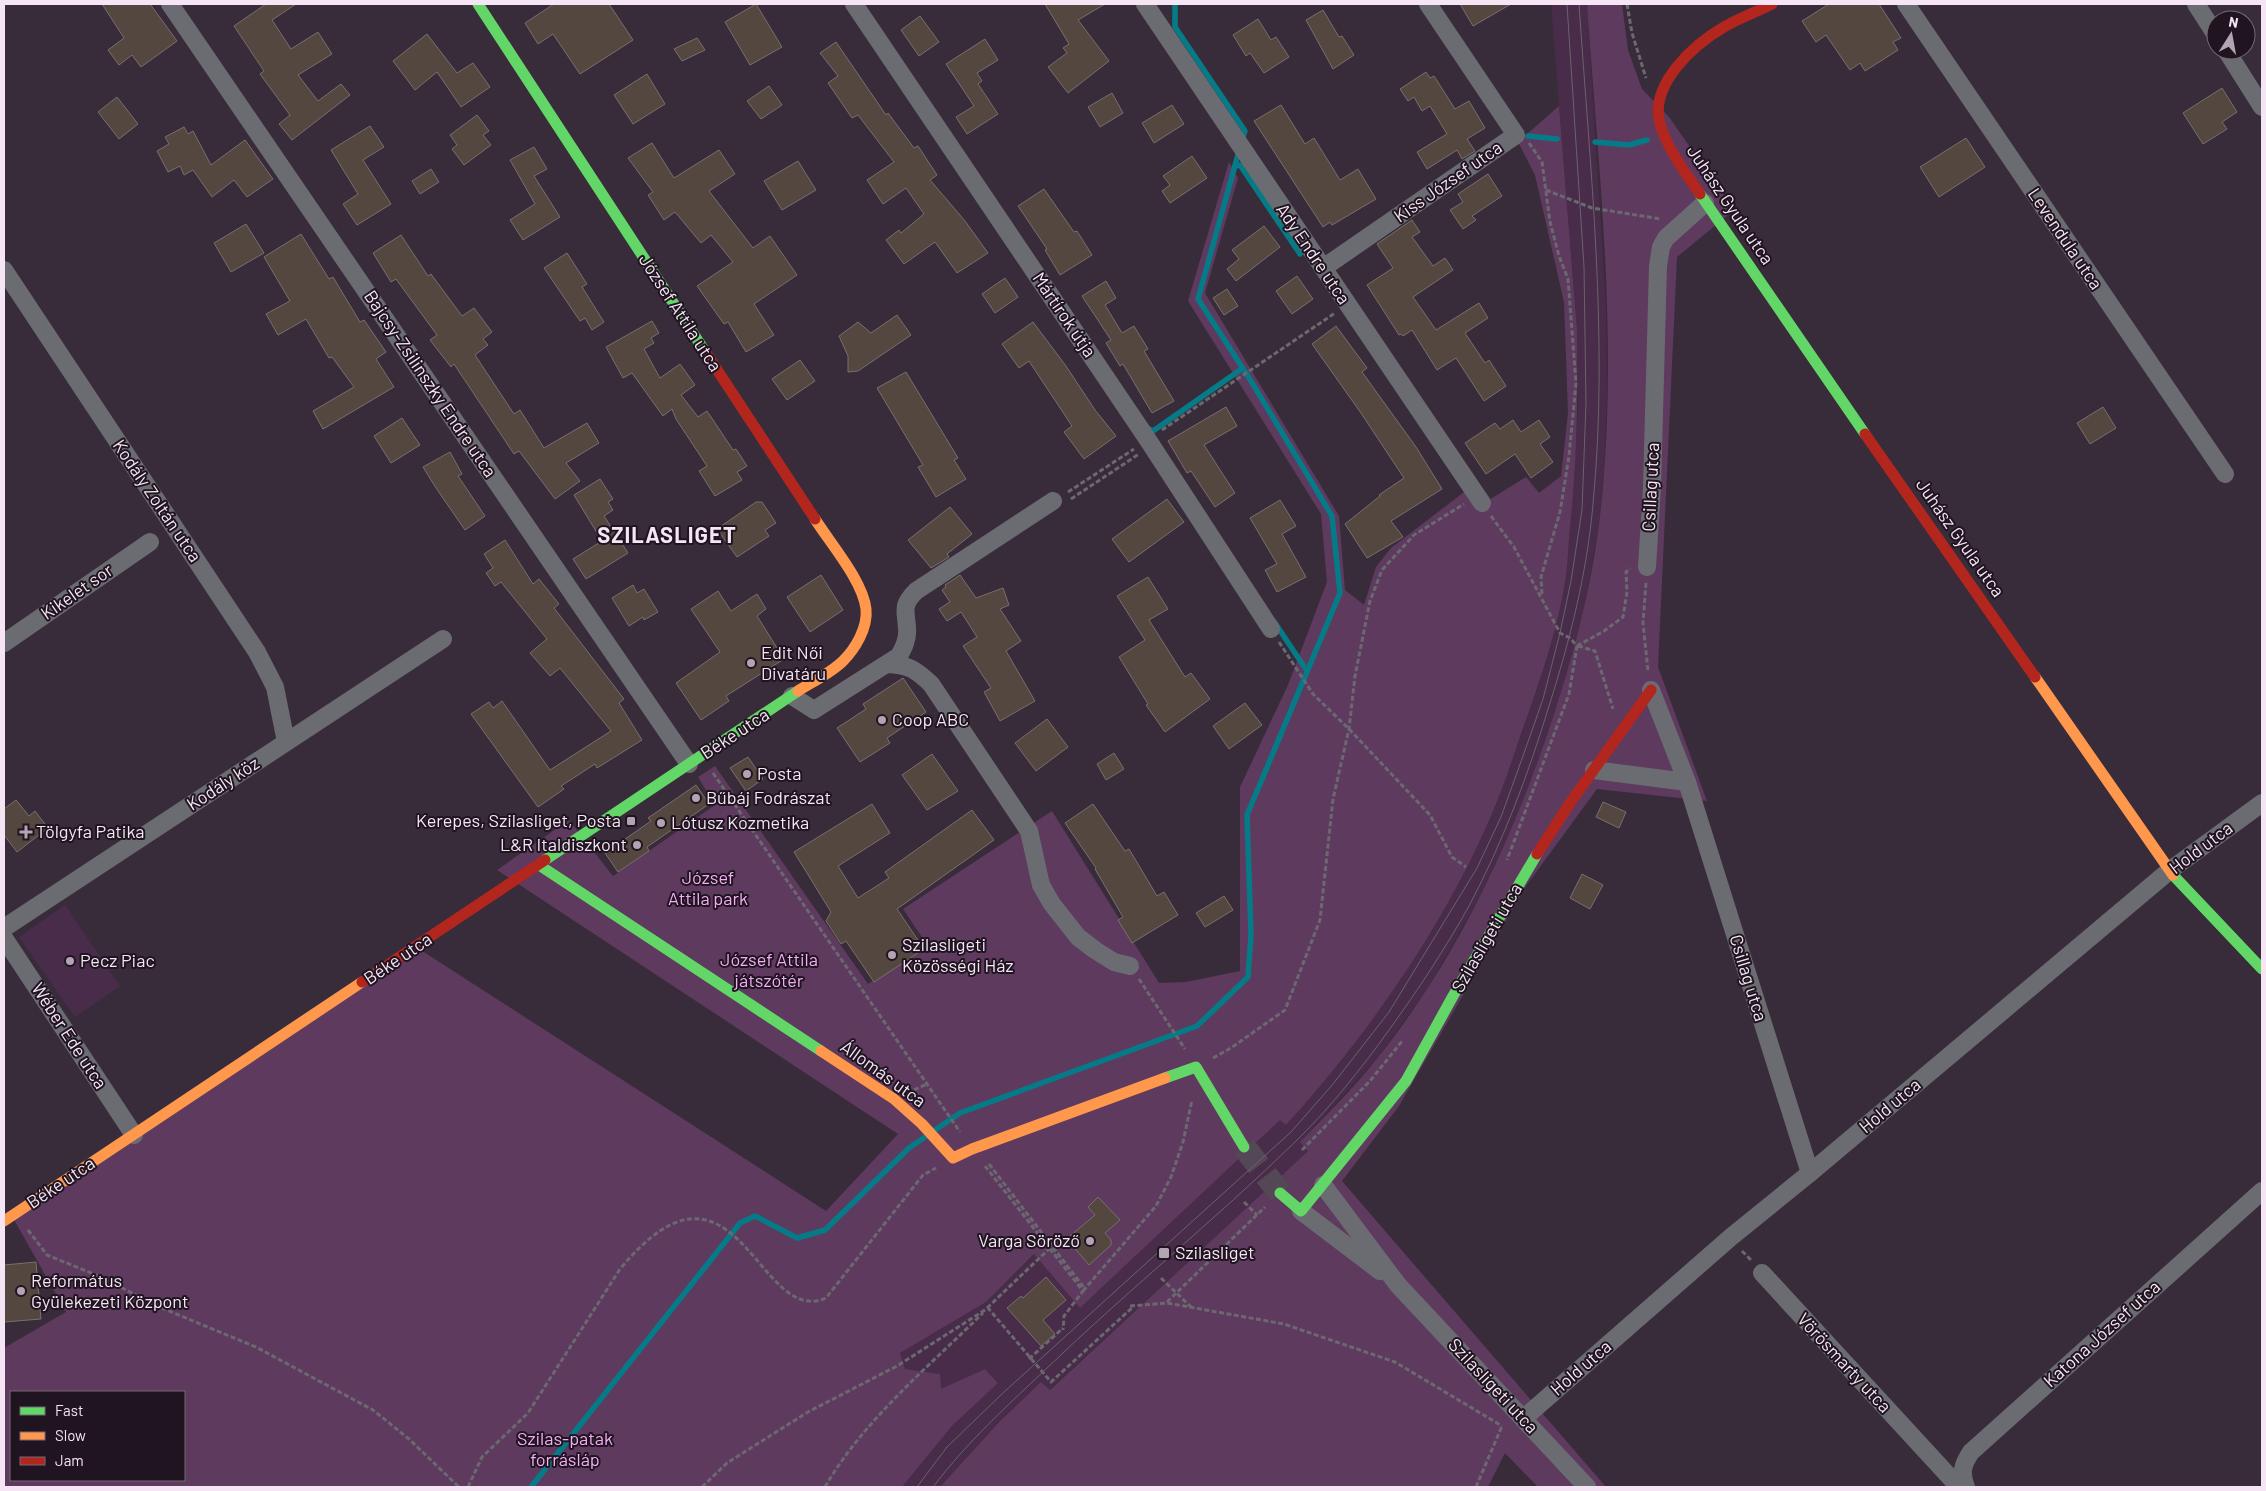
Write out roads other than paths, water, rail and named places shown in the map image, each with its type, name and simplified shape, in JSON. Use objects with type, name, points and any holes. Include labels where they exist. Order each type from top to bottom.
[{"type":"street","name":"Bajcsy-Zsilinszky Endre utca","points":[[170,4],[696,760]]},
{"type":"street","name":"József Attila utca","points":[[478,4],[854,579],[866,608],[864,628]]},
{"type":"street","name":"Mártírok útja","points":[[854,4],[1150,443],[1271,629]]},
{"type":"street","name":"Ady Endre utca","points":[[1145,4],[1480,499]]},
{"type":"street","name":"Kiss József utca","points":[[1323,268],[1516,134],[1428,4]]},
{"type":"street","name":"Juhász Gyula utca","points":[[1772,4],[1722,29],[1695,48],[1664,89],[1658,108],[1660,122],[1667,141],[1705,203],[2169,871],[2262,969]]},
{"type":"street","name":"Levendula utca","points":[[1906,4],[2225,474]]},
{"type":"street","points":[[2196,4],[2206,20]]},
{"type":"street","points":[[2232,60],[2262,107]]},
{"type":"street","name":"Csillag utca","points":[[1640,565],[1652,486],[1658,266],[1664,243],[1705,203]]},
{"type":"street","name":"Kodály Zoltán utca","points":[[4,270],[257,652],[275,687],[286,742]]},
{"type":"street","points":[[792,696],[814,710],[899,656],[905,644],[907,630],[904,609],[909,598],[916,591],[1061,501]]},
{"type":"street","name":"Kikelet sor","points":[[4,643],[150,542]]},
{"type":"street","name":"Béke utca","points":[[4,1221],[842,662],[855,647],[864,628]]},
{"type":"street","name":"Kodály köz","points":[[4,928],[443,639]]},
{"type":"street","points":[[887,664],[904,665],[916,670],[931,684],[1029,831],[1041,885],[1065,922],[1078,937],[1106,958],[1130,966]]},
{"type":"street","name":"Csillag utca","points":[[1651,690],[1687,782],[1810,1173]]},
{"type":"street","name":"Szilasligeti utca","points":[[1301,1211],[1406,1081],[1522,878],[1594,770],[1651,690]]},
{"type":"street","points":[[1594,770],[1687,782]]},
{"type":"street","name":"Hold utca","points":[[1524,1418],[1731,1237],[1810,1173],[2169,871],[2262,803]]},
{"type":"street","name":"Állomás utca","points":[[539,865],[894,1099],[922,1124],[953,1158],[1196,1067],[1244,1147]]},
{"type":"street","name":"Wéber Ede utca","points":[[4,938],[134,1135]]},
{"type":"street","name":"Szilasligeti utca","points":[[1323,1185],[1398,1285],[1587,1487]]},
{"type":"street","name":"Katona József utca","points":[[1966,1487],[1962,1479],[1962,1464],[1972,1452],[2262,1191]]},
{"type":"street","name":"Szilasligeti utca","points":[[1280,1193],[1398,1285]]},
{"type":"street","name":"Vörösmarty utca","points":[[1762,1273],[1959,1487]]},
{"type":"waterway","points":[[1175,4],[1175,27],[1245,131],[1242,140]]},
{"type":"waterway","points":[[1528,136],[1557,139]]},
{"type":"waterway","points":[[1595,142],[1629,145],[1647,140]]},
{"type":"waterway","points":[[935,1130],[960,1113],[1197,1026],[1248,977],[1251,935],[1247,815],[1340,593],[1332,516],[1251,381],[1198,299],[1239,151]]},
{"type":"waterway","points":[[1235,166],[1240,165],[1300,254]]},
{"type":"waterway","points":[[1145,427],[1153,431],[1243,368]]},
{"type":"waterway","points":[[1275,623],[1307,671]]},
{"type":"waterway","points":[[531,1487],[740,1223],[755,1216],[797,1238],[825,1230],[909,1148],[925,1137]]},
{"type":"tunnel","points":[[1244,1147],[1280,1193]]},
{"type":"tram line","points":[[917,1487],[947,1447],[1004,1392],[1291,1132],[1333,1084],[1389,1012],[1477,868],[1501,817],[1543,699],[1571,581],[1582,510],[1586,403],[1584,267],[1567,4]]},
{"type":"tram line","points":[[933,1487],[959,1455],[1002,1411],[1077,1340],[1265,1171],[1333,1102],[1378,1045],[1441,954],[1469,906],[1504,833],[1532,757],[1564,656],[1577,606],[1587,555],[1593,504],[1599,380],[1599,317],[1579,4]]},
{"type":"place","name":"Edit Női Divatáru","points":[[751,663]]},
{"type":"place","name":"Coop ABC","points":[[882,720]]},
{"type":"place","name":"Posta","points":[[747,774]]},
{"type":"place","name":"Bűbáj Fodrászat","points":[[696,798]]},
{"type":"place","name":"Kerepes, Szilasliget, Posta","points":[[631,821]]},
{"type":"place","name":"Lótusz Kozmetika","points":[[661,823]]},
{"type":"place","name":"Tölgyfa Patika","points":[[26,832]]},
{"type":"place","name":"L&R Italdiszkont","points":[[637,845]]},
{"type":"place","name":"Szilasligeti Közösségi Ház","points":[[892,955]]},
{"type":"place","name":"Pecz Piac","points":[[70,961]]},
{"type":"place","name":"Varga Söröző","points":[[1090,1241]]},
{"type":"place","name":"Szilasliget","points":[[1164,1253]]},
{"type":"place","name":"Református Gyülekezeti Központ","points":[[21,1291]]},
{"type":"district","name":"SZILASLIGET","points":[[667,535]]},
{"type":"park label","name":"József Attila park","points":[[708,888]]},
{"type":"park label","name":"József Attila játszótér","points":[[769,970]]},
{"type":"park label","name":"Szilas-patak forrásláp","points":[[565,1449]]}]
